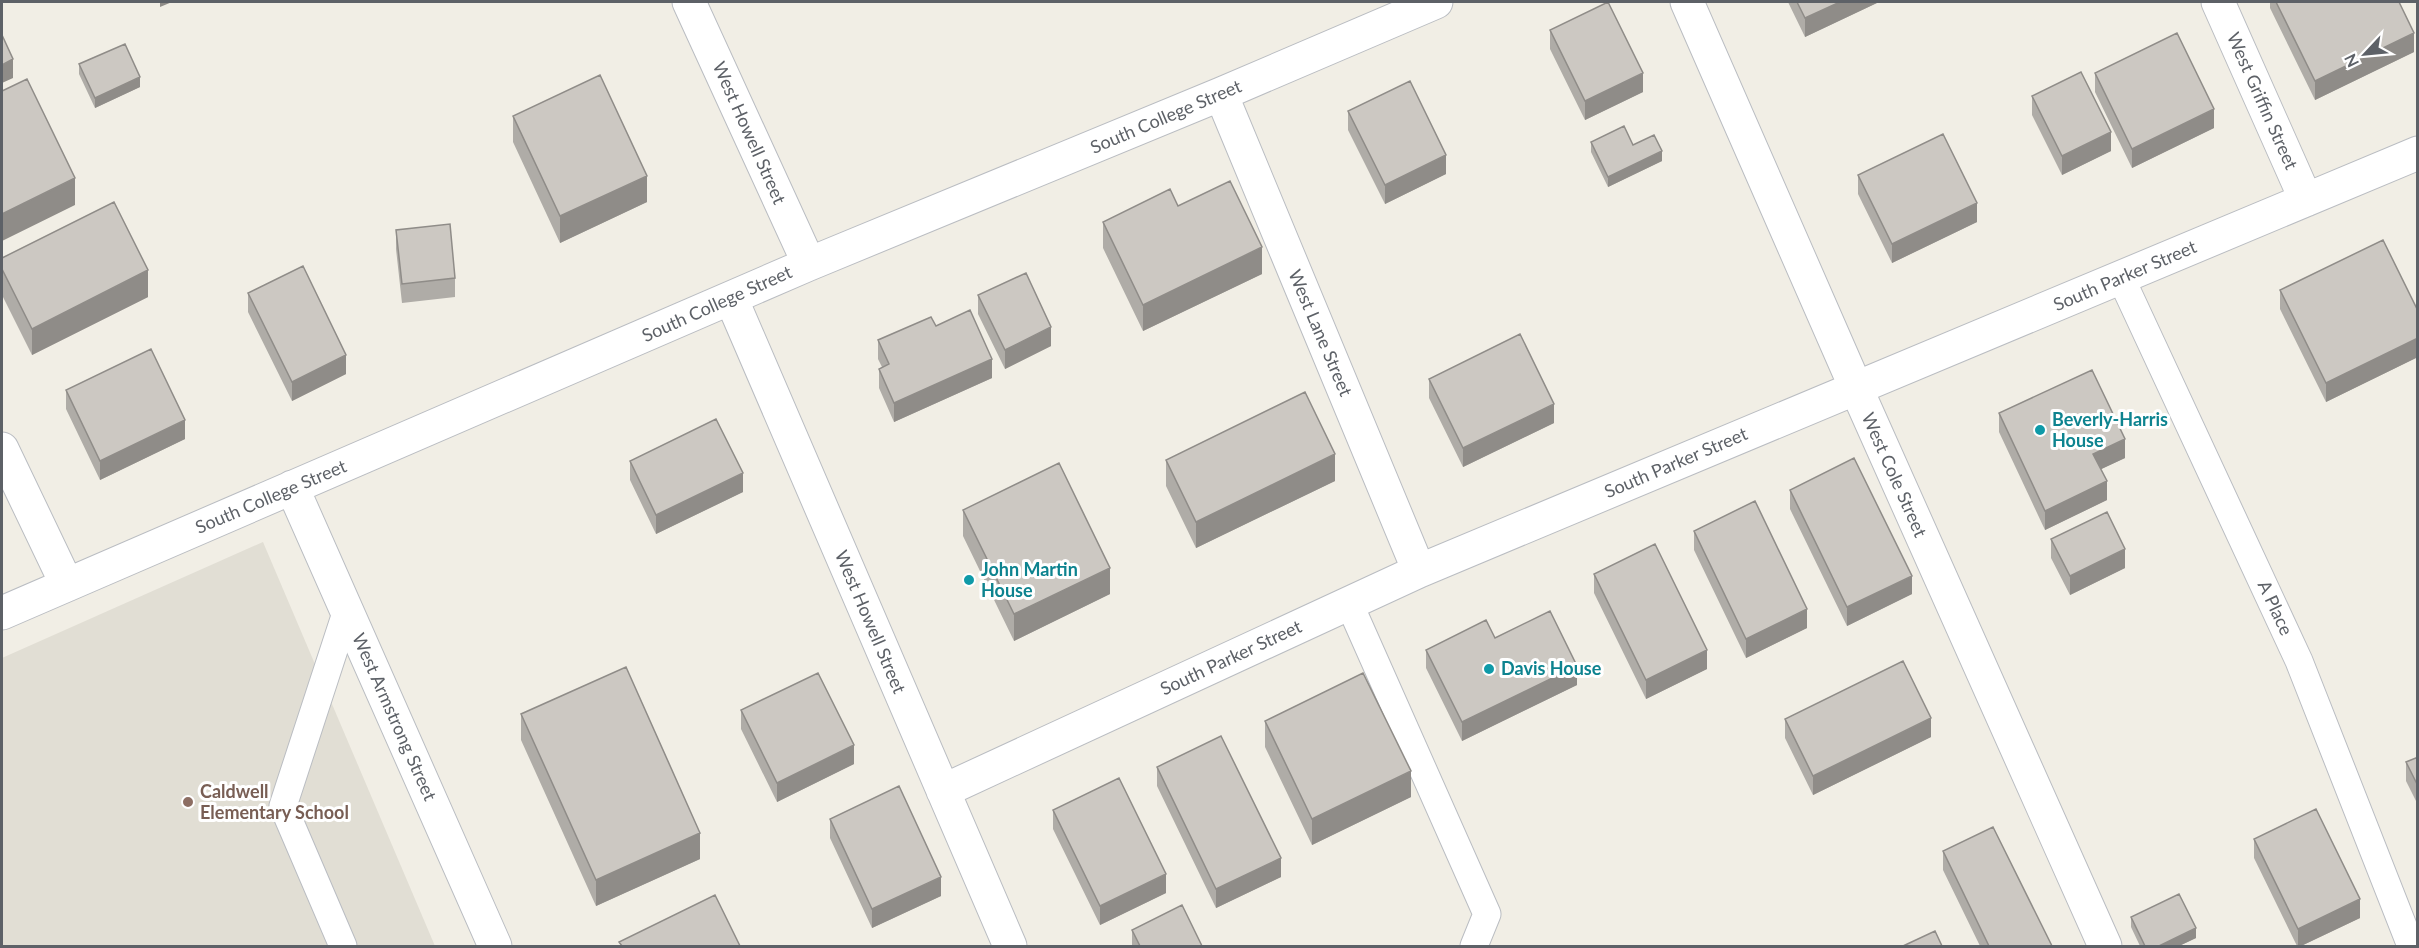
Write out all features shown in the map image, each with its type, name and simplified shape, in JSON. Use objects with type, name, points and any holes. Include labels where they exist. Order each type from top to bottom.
[{"type":"street","name":"West Howell Street","points":[[689,2],[809,264]]},
{"type":"street","name":"South College Street","points":[[2,613],[809,264],[1221,94],[1436,2]]},
{"type":"street","name":"West Cole Street","points":[[1687,2],[2104,946]]},
{"type":"street","name":"West Griffin Street","points":[[2217,2],[2306,200]]},
{"type":"street","name":"West Lane Street","points":[[1221,94],[1419,571]]},
{"type":"street","name":"South Parker Street","points":[[943,791],[1419,571],[2418,153]]},
{"type":"street","name":"West Howell Street","points":[[731,298],[1010,946]]},
{"type":"street","points":[[2,449],[67,585]]},
{"type":"street","name":"West Armstrong Street","points":[[292,487],[495,946]]},
{"type":"lane","name":"A Place","points":[[2121,278],[2299,661],[2411,946]]},
{"type":"lane","points":[[1349,603],[1487,914],[1474,946]]},
{"type":"lane","points":[[343,946],[283,806],[346,610]]},
{"type":"shaded area","name":"Caldwell Elementary School","points":[[263,542],[435,946],[2,946],[2,658]]},
{"type":"building","points":[[1608,2],[1643,73],[1585,101],[1550,30]]},
{"type":"building","points":[[1797,2],[1840,2],[1805,18]]},
{"type":"building","points":[[2276,2],[2399,2],[2414,33],[2315,81]]},
{"type":"building","points":[[2177,33],[2214,109],[2132,149],[2095,73]]},
{"type":"building","points":[[2,35],[13,59],[2,65]]},
{"type":"building","points":[[125,44],[140,77],[95,98],[79,64]]},
{"type":"building","points":[[2081,72],[2111,132],[2062,156],[2032,96]]},
{"type":"building","points":[[600,75],[647,176],[560,216],[513,116]]},
{"type":"building","points":[[27,79],[75,178],[2,214],[2,91]]},
{"type":"building","points":[[1410,81],[1446,155],[1385,185],[1348,111]]},
{"type":"building","points":[[1624,126],[1633,145],[1654,135],[1662,151],[1608,177],[1591,142]]},
{"type":"building","points":[[1943,134],[1977,203],[1892,244],[1858,175]]},
{"type":"building","points":[[1230,181],[1262,247],[1143,305],[1103,222],[1170,189],[1178,206]]},
{"type":"building","points":[[114,202],[148,270],[32,329],[2,269],[2,258]]},
{"type":"building","points":[[450,224],[455,278],[402,284],[396,230]]},
{"type":"building","points":[[2383,240],[2418,311],[2418,338],[2326,383],[2280,290]]},
{"type":"building","points":[[303,266],[346,355],[292,382],[248,293]]},
{"type":"building","points":[[1026,273],[1051,327],[1005,350],[978,295]]},
{"type":"building","points":[[970,310],[992,359],[894,403],[879,369],[889,364],[878,340],[931,317],[936,326]]},
{"type":"building","points":[[1520,334],[1554,404],[1463,448],[1429,379]]},
{"type":"building","points":[[151,349],[185,420],[100,461],[66,390]]},
{"type":"building","points":[[2092,370],[2125,439],[2093,454],[2107,481],[2045,511],[1999,413]]},
{"type":"building","points":[[1305,392],[1335,454],[1196,522],[1166,460]]},
{"type":"building","points":[[716,419],[743,473],[656,515],[630,461]]},
{"type":"building","points":[[1854,458],[1912,576],[1847,607],[1790,490]]},
{"type":"building","points":[[1059,463],[1110,568],[1014,614],[963,510]]},
{"type":"building","points":[[1755,501],[1807,609],[1746,639],[1694,531]]},
{"type":"building","points":[[2107,512],[2125,549],[2070,576],[2051,539]]},
{"type":"building","points":[[1655,544],[1707,650],[1646,680],[1594,574]]},
{"type":"building","points":[[1550,611],[1577,666],[1462,722],[1426,650],[1486,620],[1495,638]]},
{"type":"building","points":[[1903,661],[1931,718],[1813,776],[1785,719]]},
{"type":"building","points":[[626,667],[700,833],[596,880],[521,714]]},
{"type":"building","points":[[818,673],[854,745],[777,783],[741,710]]},
{"type":"building","points":[[1363,673],[1411,771],[1312,819],[1265,721]]},
{"type":"building","points":[[1221,736],[1281,858],[1216,889],[1157,767]]},
{"type":"building","points":[[2418,757],[2418,786],[2406,762]]},
{"type":"building","points":[[1119,778],[1166,874],[1100,906],[1053,810]]},
{"type":"building","points":[[899,786],[941,877],[872,909],[830,819]]},
{"type":"building","points":[[2316,809],[2360,899],[2298,929],[2254,839]]},
{"type":"building","points":[[1993,827],[2052,946],[1989,946],[1943,851]]},
{"type":"building","points":[[2179,894],[2196,928],[2159,946],[2145,946],[2131,917]]},
{"type":"building","points":[[715,895],[740,946],[622,946],[619,942]]},
{"type":"building","points":[[1182,905],[1202,946],[1140,946],[1132,930]]},
{"type":"building","points":[[1935,931],[1942,946],[1903,946]]},
{"type":"place","name":"Beverly-Harris House","points":[[2040,430]]},
{"type":"place","name":"John Martin House","points":[[969,580]]},
{"type":"place","name":"Davis House","points":[[1489,669]]},
{"type":"place","name":"Caldwell Elementary School","points":[[188,802]]}]
